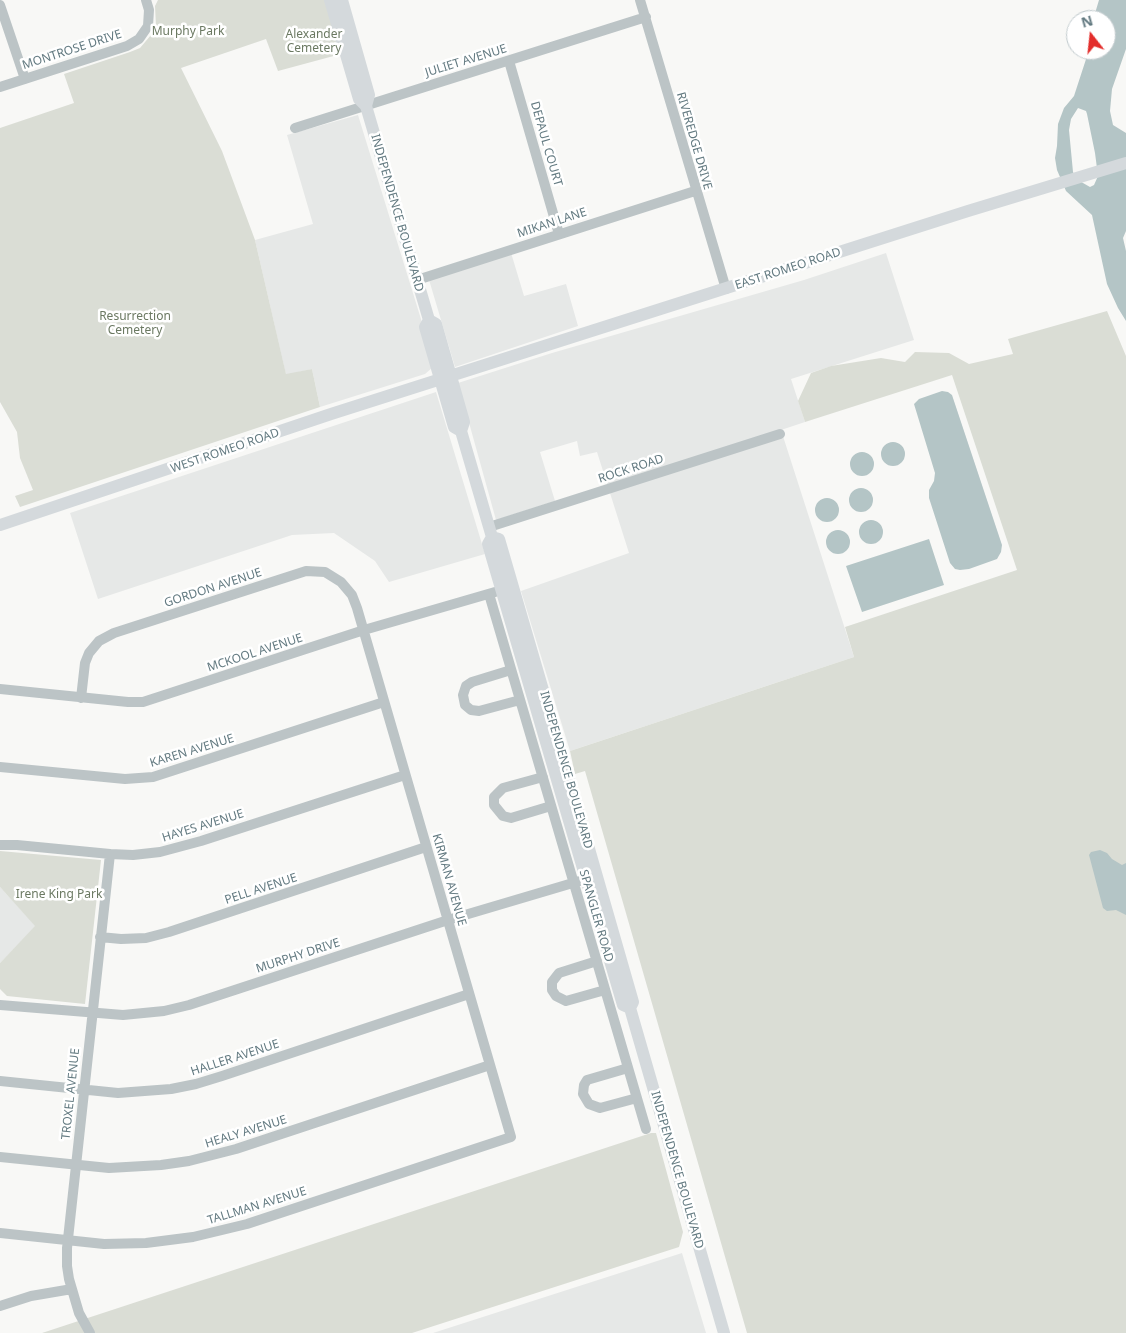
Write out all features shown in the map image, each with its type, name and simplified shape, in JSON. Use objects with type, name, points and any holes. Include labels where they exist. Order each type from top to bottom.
[{"type":"main road","name":"INDEPENDENCE BOULEVARD","points":[[330,0],[359,99],[366,106],[429,320],[436,324],[446,379],[464,422],[461,431],[490,532],[498,539],[501,590],[585,879],[633,1002],[630,1008],[724,1333]]},
{"type":"main road","name":"INDEPENDENCE BOULEVARD","points":[[342,0],[369,95],[366,106]]},
{"type":"main road","name":"EAST ROMEO ROAD","points":[[446,379],[630,318],[1126,163]]},
{"type":"main road","name":"WEST ROMEO ROAD","points":[[0,525],[331,414],[446,379]]},
{"type":"street","name":"MONTROSE DRIVE","points":[[0,87],[127,46],[139,39],[148,26],[149,10],[146,0]]},
{"type":"street","name":"RIVEREDGE DRIVE","points":[[640,0],[726,289]]},
{"type":"street","points":[[0,5],[24,79]]},
{"type":"street","name":"JULIET AVENUE","points":[[295,128],[646,18]]},
{"type":"street","name":"DEPAUL COURT","points":[[508,61],[559,234]]},
{"type":"street","name":"MIKAN LANE","points":[[417,280],[696,191]]},
{"type":"street","name":"ROCK ROAD","points":[[490,532],[780,434]]},
{"type":"street","name":"GORDON AVENUE","points":[[81,698],[86,659],[93,647],[106,636],[306,571],[325,572],[341,582],[352,595],[364,630]]},
{"type":"street","name":"MCKOOL AVENUE","points":[[0,689],[128,702],[149,700],[364,630],[501,590]]},
{"type":"street","name":"SPANGLER ROAD","points":[[501,590],[511,670],[551,806],[585,879],[597,962],[646,1129]]},
{"type":"street","name":"KIRMAN AVENUE","points":[[364,630],[511,1137]]},
{"type":"street","points":[[511,670],[472,682],[466,686],[463,696],[465,705],[471,710],[479,711],[520,700]]},
{"type":"street","name":"KAREN AVENUE","points":[[0,767],[125,779],[153,777],[384,702]]},
{"type":"street","name":"HAYES AVENUE","points":[[0,845],[110,854],[160,852],[185,846],[405,775]]},
{"type":"street","points":[[543,777],[504,788],[494,798],[494,805],[503,816],[511,818],[551,806]]},
{"type":"street","name":"PELL AVENUE","points":[[100,937],[122,939],[146,938],[168,932],[426,847]]},
{"type":"street","name":"TROXEL AVENUE","points":[[90,1333],[80,1313],[72,1289],[67,1266],[68,1240],[110,854]]},
{"type":"street","name":"MURPHY DRIVE","points":[[0,1005],[92,1013],[141,1014],[178,1008],[448,920],[585,879]]},
{"type":"street","points":[[597,962],[559,973],[554,979],[552,990],[559,999],[566,1001],[605,990]]},
{"type":"street","name":"HALLER AVENUE","points":[[0,1081],[118,1093],[171,1089],[196,1084],[469,994]]},
{"type":"street","name":"HEALY AVENUE","points":[[0,1157],[109,1168],[145,1167],[208,1157],[490,1065]]},
{"type":"street","points":[[628,1068],[587,1080],[583,1094],[589,1104],[600,1108],[636,1098]]},
{"type":"street","name":"TALLMAN AVENUE","points":[[0,1233],[104,1244],[146,1243],[193,1237],[231,1229],[511,1137]]},
{"type":"street","points":[[0,1306],[31,1296],[72,1289]]},
{"type":"shaded area","points":[[1099,0],[1126,0],[1126,49],[1112,89],[1110,111],[1113,125],[1126,133],[1126,231],[1123,238],[1126,251],[1126,321],[1107,284],[1092,215],[1066,191],[1057,170],[1055,158],[1058,124],[1064,108],[1074,96],[1086,60],[1116,60],[1116,10],[1096,10]],"holes":[[[1078,108],[1086,111],[1098,176],[1094,185],[1090,187],[1076,179],[1073,172],[1069,130],[1071,119]]]},
{"type":"shaded area","points":[[358,115],[433,358],[432,368],[425,374],[320,407],[312,369],[286,375],[255,240],[313,224],[287,135]]},
{"type":"shaded area","points":[[509,246],[524,296],[566,284],[578,326],[455,367],[427,273]]},
{"type":"shaded area","points":[[886,253],[914,340],[791,379],[805,422],[781,430],[854,657],[570,751],[521,591],[629,553],[597,452],[580,456],[577,441],[540,452],[555,501],[496,520],[458,383],[552,353],[804,280]]},
{"type":"shaded area","points":[[942,391],[952,395],[1002,545],[997,559],[969,569],[955,569],[950,563],[929,498],[929,490],[934,481],[935,473],[914,404],[919,399]]},
{"type":"shaded area","points":[[436,392],[485,554],[389,582],[375,561],[334,533],[292,535],[98,599],[70,513]]},
{"type":"shaded area","points":[[893,442],[902,445],[905,454],[902,463],[893,466],[884,463],[881,454],[884,445]]},
{"type":"shaded area","points":[[862,452],[871,455],[874,464],[871,473],[862,476],[853,473],[850,464],[853,455]]},
{"type":"shaded area","points":[[861,488],[870,491],[873,500],[870,509],[861,512],[852,509],[849,500],[852,491]]},
{"type":"shaded area","points":[[827,498],[836,501],[839,510],[836,519],[827,522],[818,519],[815,510],[818,501]]},
{"type":"shaded area","points":[[871,520],[880,523],[883,532],[880,541],[871,544],[862,541],[859,532],[862,523]]},
{"type":"shaded area","points":[[838,530],[847,533],[850,542],[847,551],[838,554],[829,551],[826,542],[829,533]]},
{"type":"shaded area","points":[[929,539],[944,585],[862,612],[846,566]]},
{"type":"shaded area","points":[[1100,850],[1122,865],[1126,863],[1126,915],[1116,910],[1107,911],[1103,908],[1089,855],[1091,852]]},
{"type":"shaded area","points":[[0,887],[36,926],[0,963]]},
{"type":"shaded area","points":[[682,1253],[706,1333],[433,1333]]},
{"type":"green space","name":"Resurrection Cemetery","points":[[158,0],[325,0],[341,54],[278,71],[266,39],[181,68],[222,151],[255,240],[286,374],[312,369],[320,407],[20,507],[15,496],[33,490],[20,458],[17,432],[0,402],[0,128],[74,103],[64,74],[140,48],[156,26],[155,6]]},
{"type":"green space","points":[[1107,311],[1126,356],[1126,1333],[747,1333],[585,771],[575,774],[570,751],[854,657],[845,627],[1017,570],[952,375],[805,422],[798,401],[811,373],[831,366],[881,358],[905,362],[915,352],[949,353],[969,364],[1013,354],[1008,339]]},
{"type":"green space","name":"Irene King Park","points":[[0,851],[101,860],[85,1004],[7,996],[0,989],[0,963],[35,926],[0,887]]},
{"type":"green space","points":[[651,1133],[656,1133],[683,1232],[679,1247],[412,1333],[42,1333]]},
{"type":"park label","name":"Murphy Park","points":[[188,32]]},
{"type":"park label","name":"Alexander Cemetery","points":[[314,42]]}]
